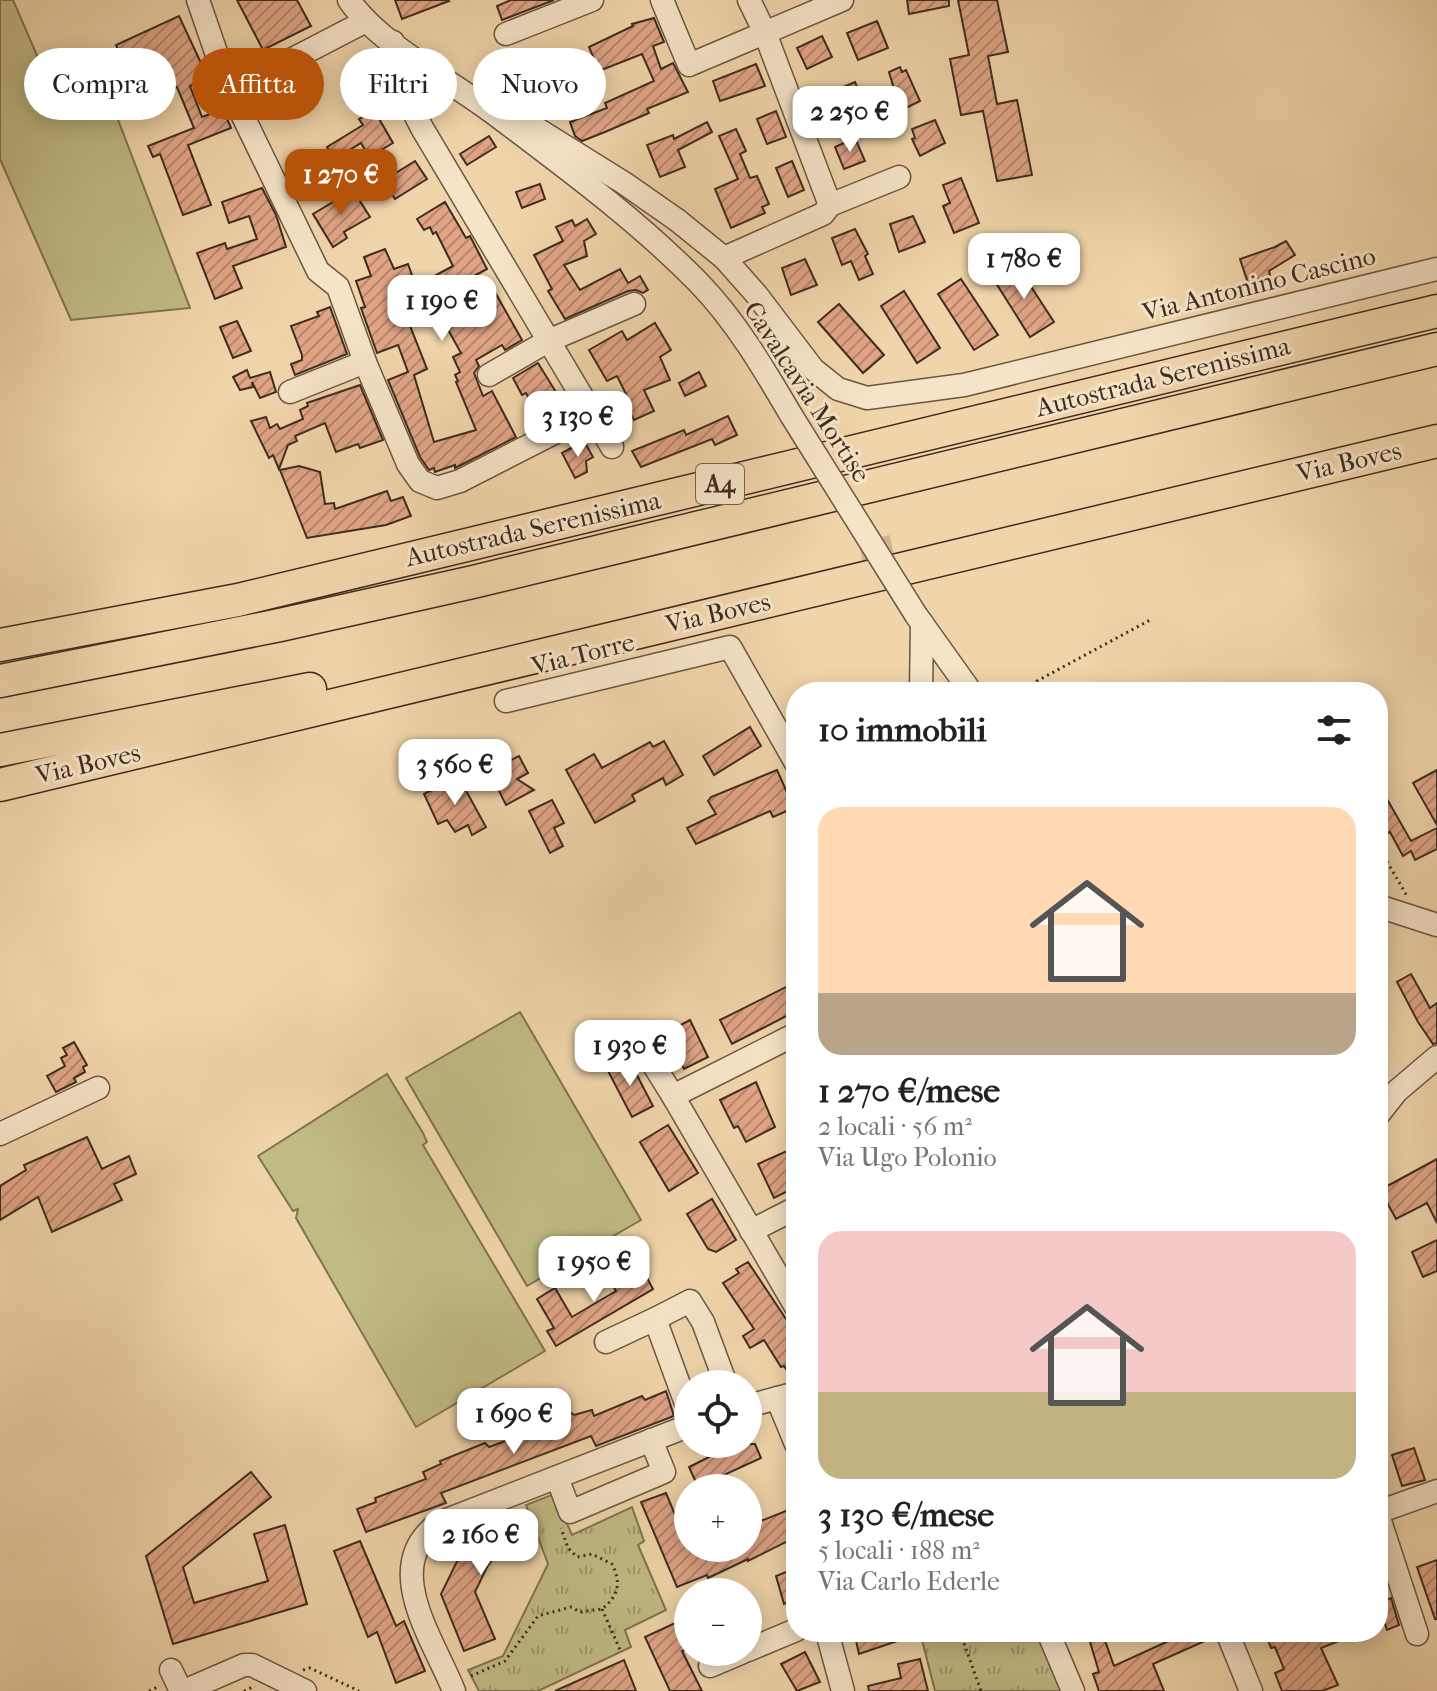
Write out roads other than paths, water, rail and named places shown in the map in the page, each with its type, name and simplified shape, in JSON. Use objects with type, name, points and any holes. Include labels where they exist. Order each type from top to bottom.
[{"type":"highway","name":"Autostrada Serenissima","points":[[0,645],[252,597],[1437,311]]},
{"type":"highway","name":"Autostrada Serenissima","points":[[0,681],[237,634],[473,582],[1437,349]]},
{"type":"highway","name":"Via Boves","points":[[895,550],[1437,419]]},
{"type":"highway","name":"Via Boves","points":[[0,785],[1437,441]]},
{"type":"highway","name":"Via Boves","points":[[0,750],[197,713],[363,677],[862,558]]},
{"type":"street","points":[[198,0],[215,48]]},
{"type":"street","points":[[506,34],[592,0]]},
{"type":"street","points":[[662,0],[689,65],[842,0]]},
{"type":"street","points":[[749,0],[765,33],[830,205]]},
{"type":"street","points":[[297,48],[356,10]]},
{"type":"street","name":"Cavalcavia Mortise","points":[[356,10],[393,42],[473,99]]},
{"type":"street","points":[[393,42],[389,59],[391,67],[422,128],[612,447]]},
{"type":"street","points":[[245,120],[318,271],[338,287],[365,362],[408,464],[420,481],[437,488],[460,481],[591,414]]},
{"type":"street","name":"Cavalcavia Mortise","points":[[502,120],[603,197],[698,282],[750,346],[919,619],[964,682]]},
{"type":"street","name":"Via Antonino Cascino","points":[[523,120],[677,220],[724,258],[756,294],[813,369],[838,389],[867,398],[964,385],[1437,269]]},
{"type":"street","points":[[724,258],[823,214],[830,205],[899,177]]},
{"type":"street","points":[[489,375],[548,341],[634,304]]},
{"type":"street","points":[[290,392],[365,362]]},
{"type":"street","points":[[919,619],[921,682]]},
{"type":"street","name":"Via Torre","points":[[506,701],[730,647],[786,745]]},
{"type":"street","points":[[1388,909],[1429,922]]},
{"type":"street","points":[[635,1035],[786,1289]]},
{"type":"street","points":[[673,1096],[786,1039]]},
{"type":"street","points":[[1388,1102],[1397,1091],[1434,1065]]},
{"type":"street","points":[[0,1134],[98,1088]]},
{"type":"street","points":[[751,1231],[786,1213]]},
{"type":"street","points":[[606,1342],[690,1301],[703,1322],[721,1370]]},
{"type":"street","points":[[655,1319],[674,1371]]},
{"type":"street","points":[[762,1402],[786,1396]]},
{"type":"street","points":[[463,1684],[415,1600],[410,1582],[411,1565],[428,1531],[439,1523],[674,1431]]},
{"type":"street","points":[[557,1477],[570,1512],[664,1472],[651,1440]]},
{"type":"street","points":[[1388,1509],[1437,1491]]},
{"type":"street","points":[[1388,1544],[1417,1634]]},
{"type":"street","points":[[762,1644],[786,1634]]},
{"type":"street","points":[[830,1642],[843,1691]]},
{"type":"street","points":[[1052,1642],[1073,1691]]},
{"type":"street","points":[[1231,1642],[1251,1691]]},
{"type":"street","points":[[171,1670],[182,1691],[244,1665],[252,1665],[305,1691]]},
{"type":"tunnel","points":[[862,558],[895,550]]}]
